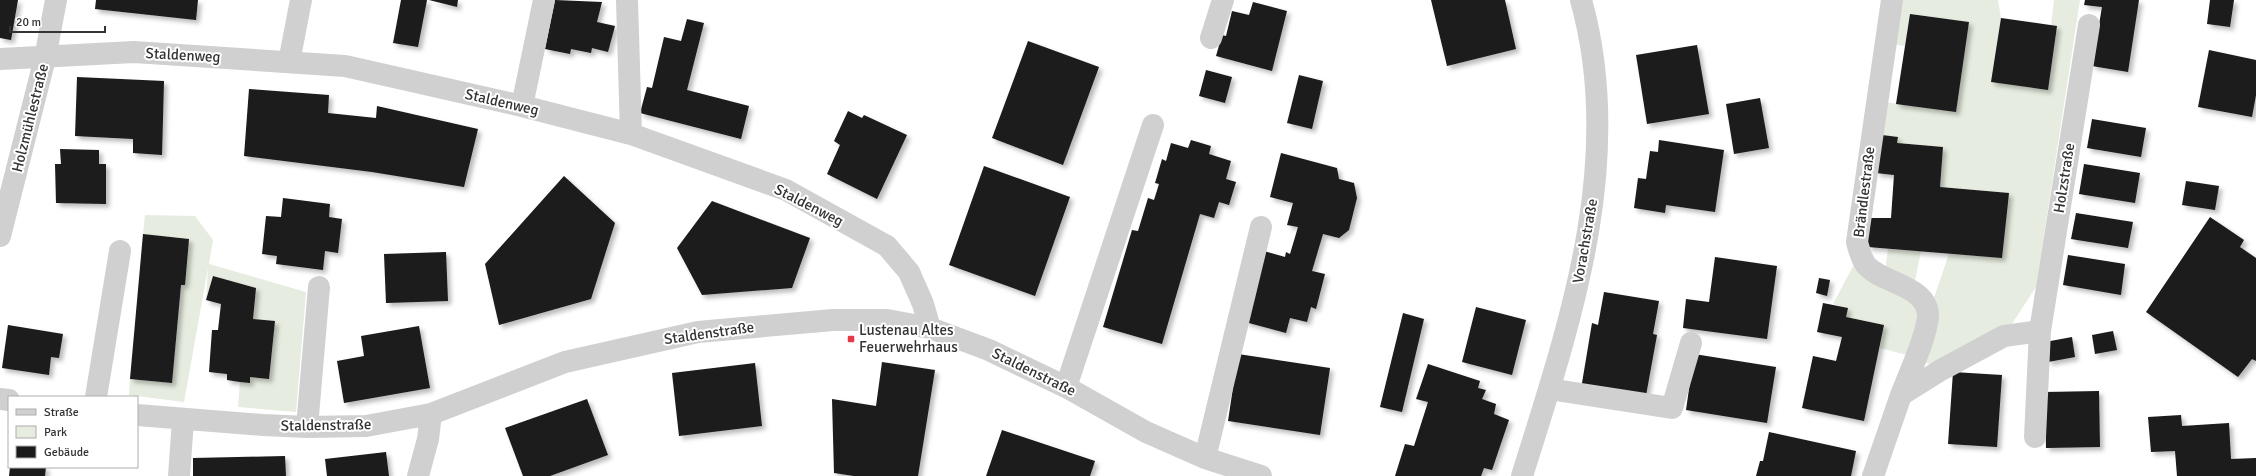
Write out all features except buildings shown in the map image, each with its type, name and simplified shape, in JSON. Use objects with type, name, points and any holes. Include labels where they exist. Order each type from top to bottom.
[{"type":"street","name":"Holzmühlestraße","points":[[0,236],[45,58],[56,0]]},
{"type":"street","points":[[289,62],[301,0]]},
{"type":"street","points":[[522,106],[544,0]]},
{"type":"street","points":[[626,0],[631,134]]},
{"type":"street","points":[[1211,38],[1223,0]]},
{"type":"street","name":"Vorachstraße","points":[[1522,476],[1561,353],[1582,270],[1593,212],[1597,153],[1598,88],[1581,0]]},
{"type":"street","name":"Brändlestraße","points":[[1892,0],[1857,242],[1866,265],[1884,278],[1913,292],[1926,304],[1928,316],[1926,329],[1901,395]]},
{"type":"street","name":"Holzstraße","points":[[2035,437],[2040,331],[2088,25]]},
{"type":"street","name":"Staldenweg","points":[[0,58],[45,58],[134,52],[345,66],[522,106],[631,134],[786,190],[887,246],[909,272],[923,304],[930,328]]},
{"type":"street","points":[[1066,387],[1153,125]]},
{"type":"street","points":[[1205,458],[1261,227]]},
{"type":"street","points":[[96,396],[120,251]]},
{"type":"street","points":[[307,427],[319,287]]},
{"type":"street","name":"Staldenstraße","points":[[138,415],[183,420],[307,427],[366,426],[431,414],[565,362],[698,332],[834,320],[887,320],[930,328],[989,350],[1066,387],[1146,432],[1205,458],[1253,475]]},
{"type":"street","points":[[1873,476],[1901,395],[1941,370],[2004,336],[2040,331]]},
{"type":"street","points":[[1549,389],[1672,408],[1691,342]]},
{"type":"street","points":[[418,476],[428,439],[431,414]]},
{"type":"street","points":[[179,476],[183,420]]},
{"type":"green space","points":[[1892,0],[1998,0],[2001,18],[1992,82],[2048,90],[2057,27],[2051,26],[2054,0],[2080,0],[2036,287],[2004,336],[1941,370],[1915,357],[1880,348],[1884,325],[1846,317],[1847,308],[1833,304],[1860,253],[1884,277],[1888,249],[1921,251],[1913,291],[1928,315],[1949,254],[2002,257],[2008,193],[1940,187],[1943,147],[1897,143],[1898,137],[1871,134],[1876,101],[1956,111],[1969,22],[1910,14],[1905,46],[1884,43]]},
{"type":"green space","points":[[145,215],[195,216],[213,240],[209,264],[306,292],[296,412],[238,407],[240,382],[249,383],[250,377],[269,378],[275,322],[253,319],[256,288],[213,276],[206,300],[208,268],[184,402],[129,395],[130,379],[172,383],[181,285],[189,239],[143,234]]},
{"type":"place","name":"Lustenau Altes Feuerwehrhaus","points":[[851,339]]}]
